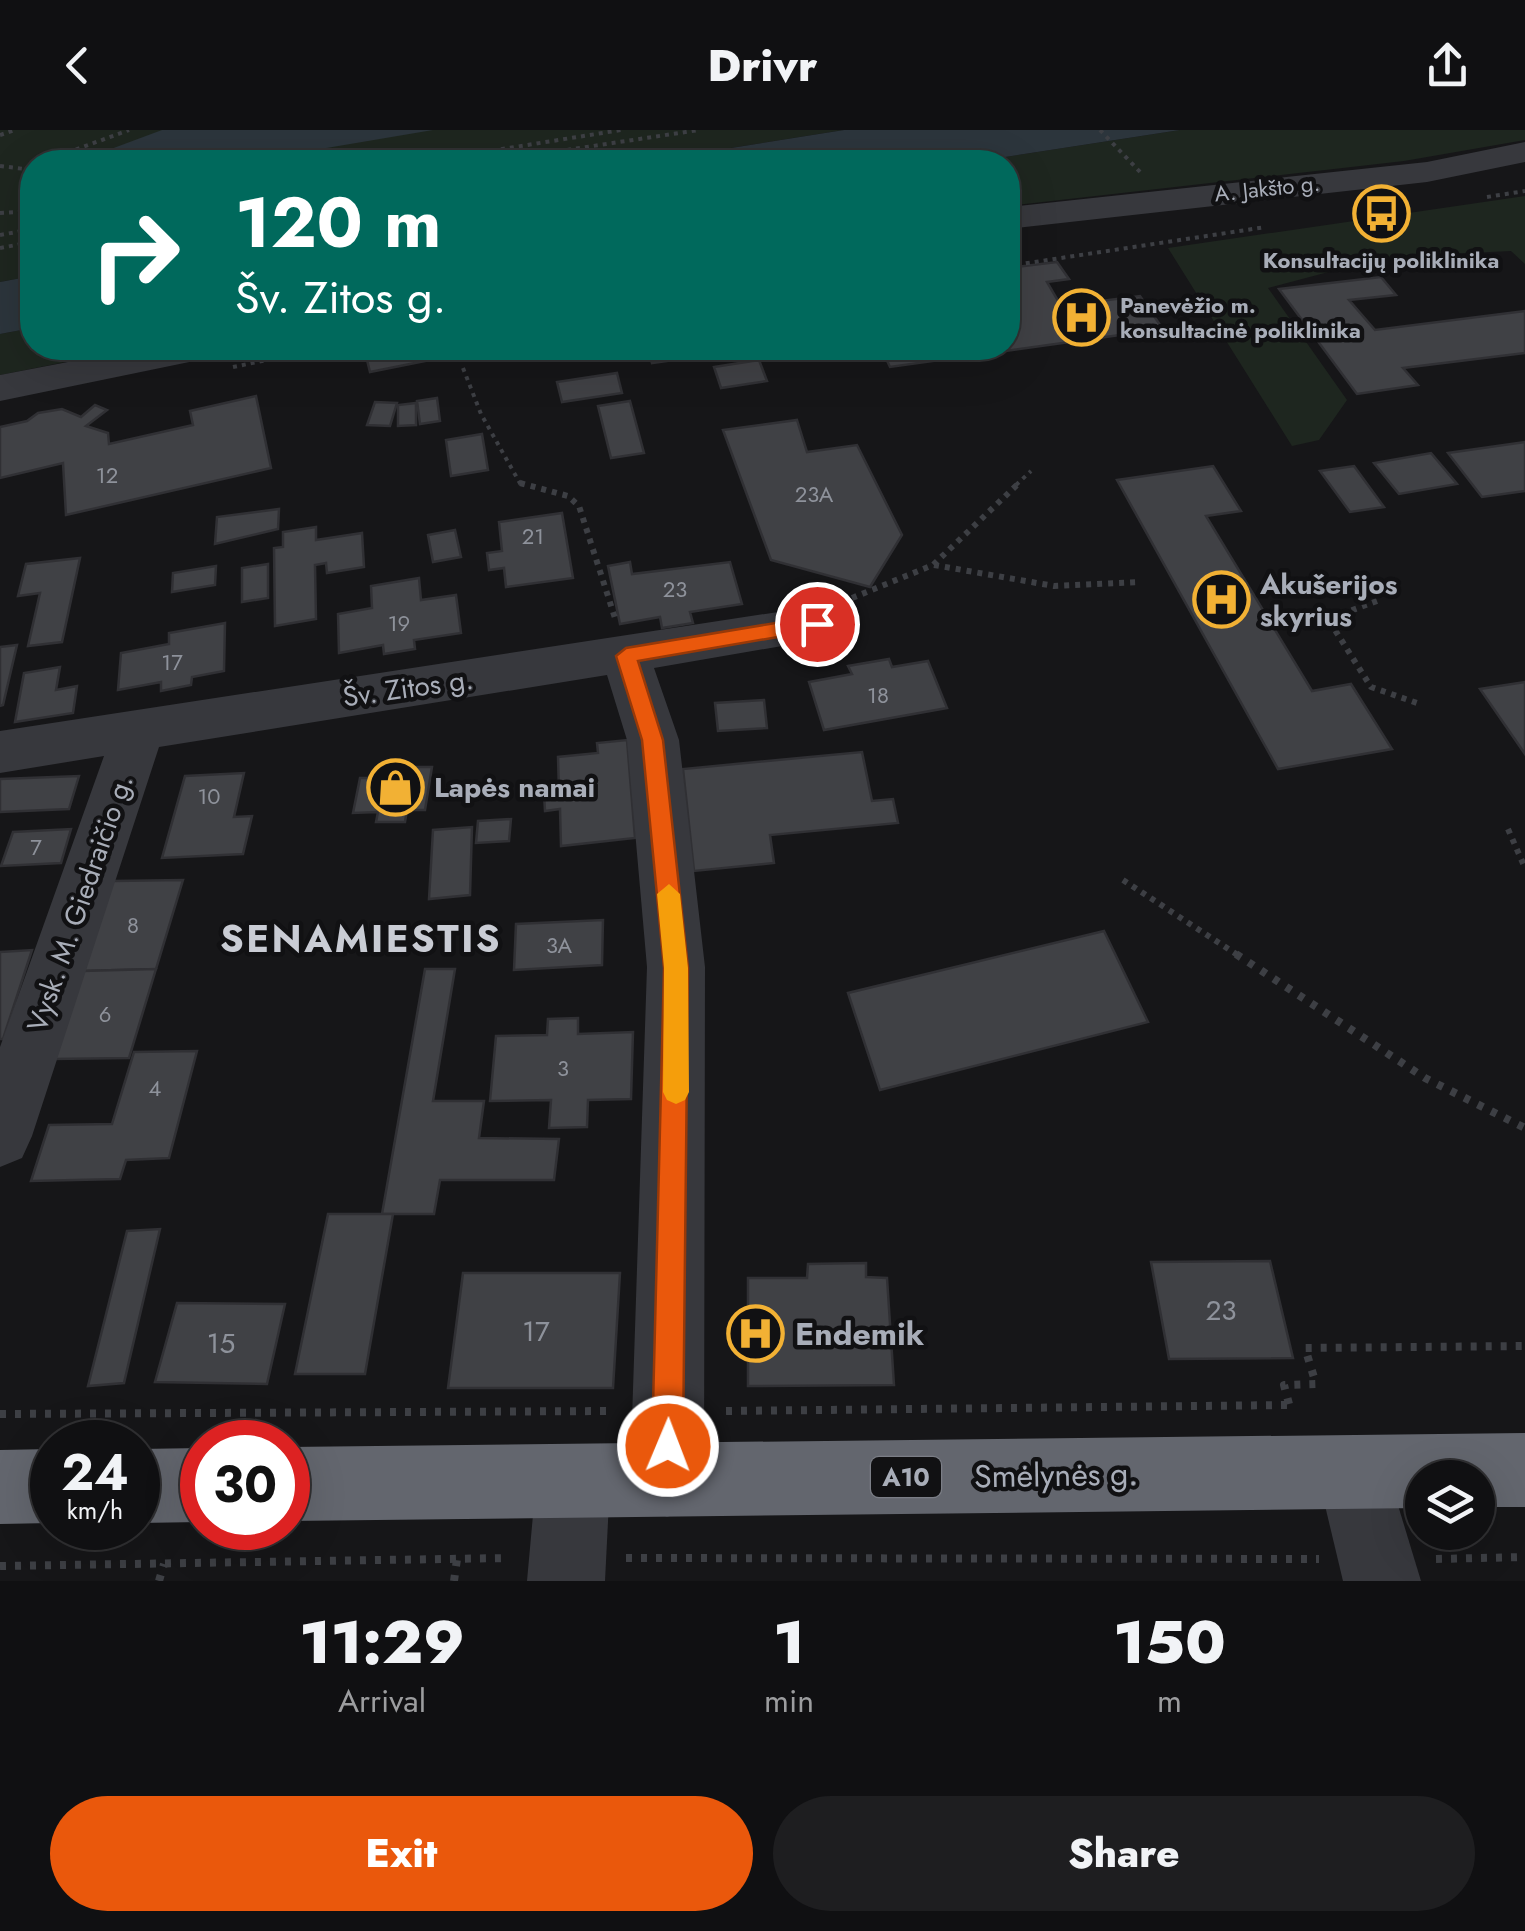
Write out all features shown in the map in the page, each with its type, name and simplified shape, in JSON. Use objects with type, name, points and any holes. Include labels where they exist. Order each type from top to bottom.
[{"type":"highway","name":"Smėlynės g.","points":[[310,1484],[1525,1470]]},
{"type":"highway","points":[[0,1486],[30,1486]]},
{"type":"street","name":"A. Jakšto g.","points":[[1020,217],[1428,172],[1525,152]]},
{"type":"street","points":[[0,388],[140,360]]},
{"type":"street","name":"Šv. Zitos g.","points":[[0,752],[817,624]]},
{"type":"street","points":[[626,656],[653,740],[676,968],[667,1480]]},
{"type":"street","name":"Vysk. M. Giedraičio g.","points":[[0,1136],[140,728]]},
{"type":"street","points":[[1330,1472],[1379,1570]]},
{"type":"street","points":[[567,1569],[573,1482]]},
{"type":"path","points":[[0,136],[16,130]]},
{"type":"path","points":[[74,150],[128,130]]},
{"type":"path","points":[[570,138],[586,130]]},
{"type":"path","points":[[496,150],[622,130]]},
{"type":"path","points":[[566,150],[699,130]]},
{"type":"path","points":[[1100,130],[1145,177]]},
{"type":"path","points":[[1020,264],[1274,225]]},
{"type":"path","points":[[463,368],[481,414],[522,487],[568,496],[579,506],[626,656]]},
{"type":"path","points":[[817,624],[821,610],[933,564],[1031,471]]},
{"type":"path","points":[[933,564],[1054,586],[1140,582]]},
{"type":"path","points":[[1378,602],[1328,619],[1371,687],[1417,703]]},
{"type":"path","points":[[1508,829],[1525,868]]},
{"type":"path","points":[[1123,880],[1425,1078],[1525,1128]]},
{"type":"path","points":[[0,1566],[457,1559],[567,1569],[1325,1559],[1330,1472],[1284,1384],[1316,1384],[1305,1348],[1525,1346]]},
{"type":"path","points":[[1379,1570],[1525,1557]]},
{"type":"path","points":[[454,1581],[457,1559]]},
{"type":"path","points":[[159,1581],[164,1564]]},
{"type":"shaded area","points":[[0,130],[844,130],[719,150],[20,150],[20,278],[0,282]]},
{"type":"shaded area","points":[[162,130],[433,130],[314,150],[108,150]]},
{"type":"shaded area","points":[[844,130],[1180,130],[1020,155],[1020,150],[719,150]]},
{"type":"shaded area","points":[[1180,130],[1525,130],[1525,140],[1404,161],[1020,205],[1020,155]]},
{"type":"shaded area","points":[[1525,196],[1525,264],[1511,251],[1385,257],[1268,288],[1347,400],[1319,440],[1292,446],[1168,248]]},
{"type":"shaded area","points":[[20,278],[20,330],[0,334],[0,282]]},
{"type":"shaded area","points":[[20,330],[20,360],[76,360],[0,375],[0,334]]},
{"type":"building","name":"Panevėžio m. konsultacinė poliklinika","points":[[1057,262],[1069,279],[1047,282],[1061,306],[1140,296],[1163,329],[1020,349],[1020,267]]},
{"type":"building","points":[[1381,277],[1396,295],[1349,300],[1375,330],[1525,311],[1525,353],[1403,368],[1418,385],[1357,394],[1279,289]]},
{"type":"building","points":[[367,360],[430,360],[370,372]]},
{"type":"building","points":[[759,360],[767,381],[721,388],[714,367]]},
{"type":"building","name":"Panevėžio m. konsultacinė poliklinika","points":[[887,360],[940,360],[890,367]]},
{"type":"building","points":[[617,373],[622,393],[562,402],[557,382]]},
{"type":"building","points":[[256,396],[271,468],[66,515],[63,463],[0,478],[0,427],[27,421],[38,413],[62,409],[81,417],[95,405],[107,410],[86,426],[108,433],[109,444],[193,425],[190,411]]},
{"type":"building","points":[[437,398],[440,421],[420,424],[417,401]]},
{"type":"building","points":[[630,401],[644,453],[611,458],[598,406]]},
{"type":"building","points":[[375,402],[397,403],[390,426],[367,425]]},
{"type":"building","points":[[416,403],[416,425],[398,426],[398,405]]},
{"type":"building","points":[[797,420],[807,452],[857,445],[902,535],[870,587],[771,560],[723,430]]},
{"type":"building","points":[[482,434],[488,470],[451,476],[446,440]]},
{"type":"building","points":[[1525,442],[1525,491],[1482,497],[1448,453]]},
{"type":"building","points":[[1431,453],[1457,484],[1399,494],[1374,463]]},
{"type":"building","name":"Akušerijos skyrius","points":[[1213,466],[1241,511],[1206,516],[1312,691],[1351,684],[1392,749],[1278,769],[1117,480]]},
{"type":"building","points":[[1354,466],[1384,507],[1350,512],[1320,471]]},
{"type":"building","points":[[279,509],[278,529],[215,544],[217,517]]},
{"type":"building","points":[[562,513],[573,578],[506,587],[504,568],[489,570],[487,553],[502,551],[499,522]]},
{"type":"building","points":[[316,527],[316,540],[362,533],[364,567],[327,573],[326,563],[315,565],[316,619],[275,626],[274,548],[283,547],[283,532]]},
{"type":"building","points":[[455,530],[461,557],[433,562],[428,535]]},
{"type":"building","points":[[80,558],[62,642],[28,646],[40,593],[18,596],[26,564]]},
{"type":"building","points":[[630,562],[632,574],[730,562],[742,604],[690,612],[693,623],[662,628],[660,617],[620,624],[608,566]]},
{"type":"building","points":[[268,564],[268,598],[242,602],[242,568]]},
{"type":"building","points":[[216,566],[215,585],[172,592],[173,573]]},
{"type":"building","points":[[419,578],[421,600],[456,595],[461,633],[414,640],[415,649],[384,654],[383,645],[339,653],[338,614],[372,608],[371,586]]},
{"type":"building","points":[[225,623],[224,671],[192,677],[191,685],[161,691],[161,682],[118,690],[121,653],[169,644],[169,633]]},
{"type":"building","points":[[17,645],[3,705],[0,706],[0,647]]},
{"type":"building","points":[[889,659],[892,667],[928,661],[947,708],[824,730],[809,682],[852,674],[848,666]]},
{"type":"building","points":[[60,667],[56,690],[77,686],[73,713],[15,722],[24,673]]},
{"type":"building","points":[[1525,682],[1525,754],[1480,689]]},
{"type":"building","points":[[764,700],[767,728],[718,731],[715,703]]},
{"type":"building","points":[[627,740],[635,838],[561,846],[560,809],[545,811],[544,793],[559,792],[558,757],[598,753],[597,743]]},
{"type":"building","points":[[862,752],[872,801],[893,799],[898,823],[770,835],[774,863],[694,871],[683,769]]},
{"type":"building","points":[[397,767],[432,767],[425,810],[407,810],[405,822],[376,822],[378,812],[353,813],[360,778],[395,778]]},
{"type":"building","points":[[244,773],[234,817],[252,816],[243,854],[162,858],[185,776]]},
{"type":"building","points":[[79,776],[69,809],[0,812],[0,779]]},
{"type":"building","points":[[511,819],[509,841],[476,843],[478,821]]},
{"type":"building","points":[[472,827],[470,895],[429,899],[433,830]]},
{"type":"building","points":[[71,829],[61,863],[1,866],[13,832]]},
{"type":"building","points":[[183,880],[156,969],[82,971],[113,881]]},
{"type":"building","points":[[603,920],[602,965],[514,970],[516,924]]},
{"type":"building","points":[[1104,931],[1148,1022],[880,1090],[848,993]]},
{"type":"building","points":[[32,950],[3,1039],[0,1039],[0,952]]},
{"type":"building","points":[[156,969],[129,1058],[53,1059],[82,971]]},
{"type":"building","points":[[425,969],[455,969],[433,1101],[484,1101],[479,1138],[559,1139],[554,1180],[440,1180],[434,1214],[382,1214]]},
{"type":"building","points":[[578,1018],[578,1034],[633,1032],[631,1099],[588,1100],[587,1127],[549,1128],[551,1100],[490,1101],[496,1036],[547,1035],[548,1019]]},
{"type":"building","points":[[197,1051],[169,1158],[126,1160],[120,1179],[31,1181],[49,1125],[112,1124],[134,1052]]},
{"type":"building","points":[[328,1214],[393,1214],[365,1374],[295,1374]]},
{"type":"building","points":[[160,1229],[124,1383],[88,1386],[127,1231]]},
{"type":"building","points":[[1270,1261],[1293,1358],[1169,1359],[1151,1262]]},
{"type":"building","points":[[866,1263],[866,1277],[887,1278],[894,1385],[748,1386],[748,1278],[807,1278],[808,1264]]},
{"type":"building","points":[[463,1273],[620,1273],[613,1388],[448,1388]]},
{"type":"building","points":[[177,1303],[285,1304],[267,1384],[155,1382]]},
{"type":"slow traffic","points":[[669,894],[676,968],[676,1092]]},
{"type":"place","name":"Konsultacijų poliklinika","points":[[1381,213]]},
{"type":"place","name":"Panevėžio m. konsultacinė poliklinika","points":[[1081,318]]},
{"type":"place","name":"Akušerijos skyrius","points":[[1221,600]]},
{"type":"place","name":"Lapės namai","points":[[395,787]]},
{"type":"place","name":"Endemik","points":[[756,1334]]},
{"type":"district","name":"SENAMIESTIS","points":[[361,938]]},
{"type":"route","points":[[668,1446],[676,968],[653,740],[626,656],[817,624]]}]
